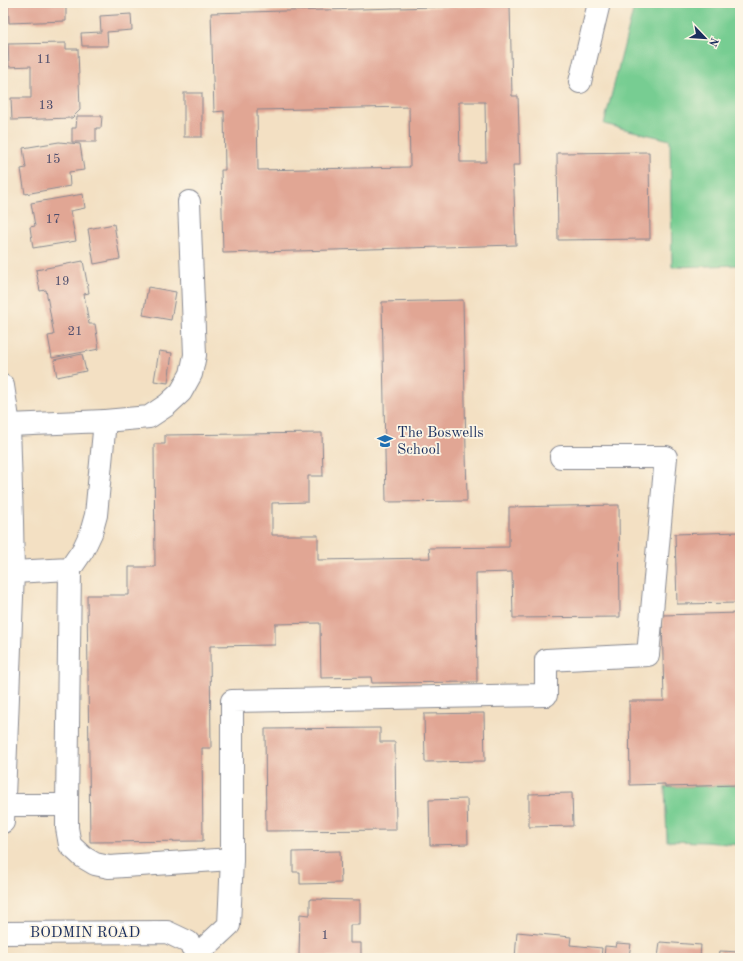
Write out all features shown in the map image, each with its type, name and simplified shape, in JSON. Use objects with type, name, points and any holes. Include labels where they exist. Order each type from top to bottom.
[{"type":"street","points":[[580,82],[599,3]]},
{"type":"street","points":[[9,425],[105,422],[149,417],[167,405],[181,392],[191,374],[194,355],[189,202]]},
{"type":"street","points":[[3,386],[9,425],[13,572],[3,822]]},
{"type":"street","points":[[105,422],[96,515],[92,533],[84,550],[70,569],[67,805],[67,828],[70,844],[83,857],[95,864],[109,867],[232,859]]},
{"type":"street","points":[[199,956],[229,925],[232,859],[232,701],[546,695],[546,660],[648,655],[666,457],[561,457]]},
{"type":"street","points":[[13,572],[70,569]]},
{"type":"street","points":[[3,804],[67,805]]},
{"type":"street","name":"BODMIN ROAD","points":[[3,933],[167,932],[188,942],[199,956]]},
{"type":"green space","points":[[635,3],[740,3],[740,265],[672,267],[670,140],[604,124]]},
{"type":"green space","points":[[740,785],[740,845],[667,841],[665,787]]},
{"type":"building","points":[[8,3],[66,3],[66,21],[9,23]]},
{"type":"building","points":[[510,5],[512,96],[518,96],[520,165],[513,165],[516,245],[223,253],[221,170],[225,170],[224,111],[214,112],[211,13]],"holes":[[[459,102],[485,102],[486,162],[460,162]],[[409,107],[410,167],[258,170],[257,110]]]},
{"type":"building","points":[[131,14],[132,30],[107,32],[108,46],[82,46],[81,33],[101,32],[100,16]]},
{"type":"building","points":[[66,43],[66,49],[78,49],[80,110],[72,118],[12,120],[11,98],[31,98],[31,66],[9,67],[8,44]]},
{"type":"building","points":[[184,93],[202,93],[202,137],[184,137]]},
{"type":"building","points":[[77,116],[102,116],[101,128],[96,128],[96,142],[72,142],[72,128],[76,128]]},
{"type":"building","points":[[59,142],[80,144],[84,170],[69,172],[70,186],[25,194],[21,169],[26,168],[23,148]]},
{"type":"building","points":[[649,152],[650,239],[558,240],[557,153]]},
{"type":"building","points":[[83,194],[85,208],[70,211],[76,241],[33,248],[30,227],[35,226],[31,203]]},
{"type":"building","points":[[114,224],[120,259],[94,264],[88,229]]},
{"type":"building","points":[[83,261],[89,293],[84,294],[89,324],[95,324],[99,349],[52,358],[48,336],[54,335],[46,290],[40,291],[36,270]]},
{"type":"building","points":[[148,287],[176,292],[171,320],[143,315]]},
{"type":"building","points":[[463,300],[467,501],[386,502],[382,302]]},
{"type":"building","points":[[159,351],[172,353],[168,383],[154,381]]},
{"type":"building","points":[[82,354],[86,371],[57,377],[54,360]]},
{"type":"building","points":[[322,433],[323,476],[308,476],[308,502],[272,503],[272,535],[318,535],[318,560],[430,558],[429,548],[509,547],[509,507],[619,505],[620,617],[513,618],[512,572],[476,573],[477,682],[372,683],[371,677],[321,678],[320,623],[275,624],[275,645],[210,646],[211,748],[202,748],[203,841],[90,842],[87,595],[129,595],[129,567],[155,567],[154,444],[165,444],[165,435]]},
{"type":"building","points":[[740,532],[740,603],[677,604],[675,534]]},
{"type":"building","points":[[740,613],[740,785],[665,787],[665,784],[630,785],[629,701],[664,701],[662,615]]},
{"type":"building","points":[[484,713],[485,761],[425,762],[424,714]]},
{"type":"building","points":[[380,728],[380,742],[395,742],[396,830],[266,831],[265,729]]},
{"type":"building","points":[[572,793],[573,826],[529,827],[529,794]]},
{"type":"building","points":[[467,799],[468,844],[430,845],[429,800]]},
{"type":"building","points":[[340,851],[341,883],[300,884],[300,872],[293,872],[293,852]]},
{"type":"building","points":[[310,899],[360,900],[360,925],[350,925],[350,943],[361,943],[361,957],[299,956],[300,914],[310,915]]},
{"type":"building","points":[[517,932],[571,937],[570,945],[602,948],[601,958],[515,958]]},
{"type":"building","points":[[660,942],[701,945],[700,958],[658,958]]},
{"type":"building","points":[[617,943],[631,944],[629,956],[637,958],[604,958],[605,946],[616,947]]},
{"type":"building","points":[[720,951],[740,952],[740,958],[719,958]]},
{"type":"place","name":"The Boswells School","points":[[385,441]]}]
